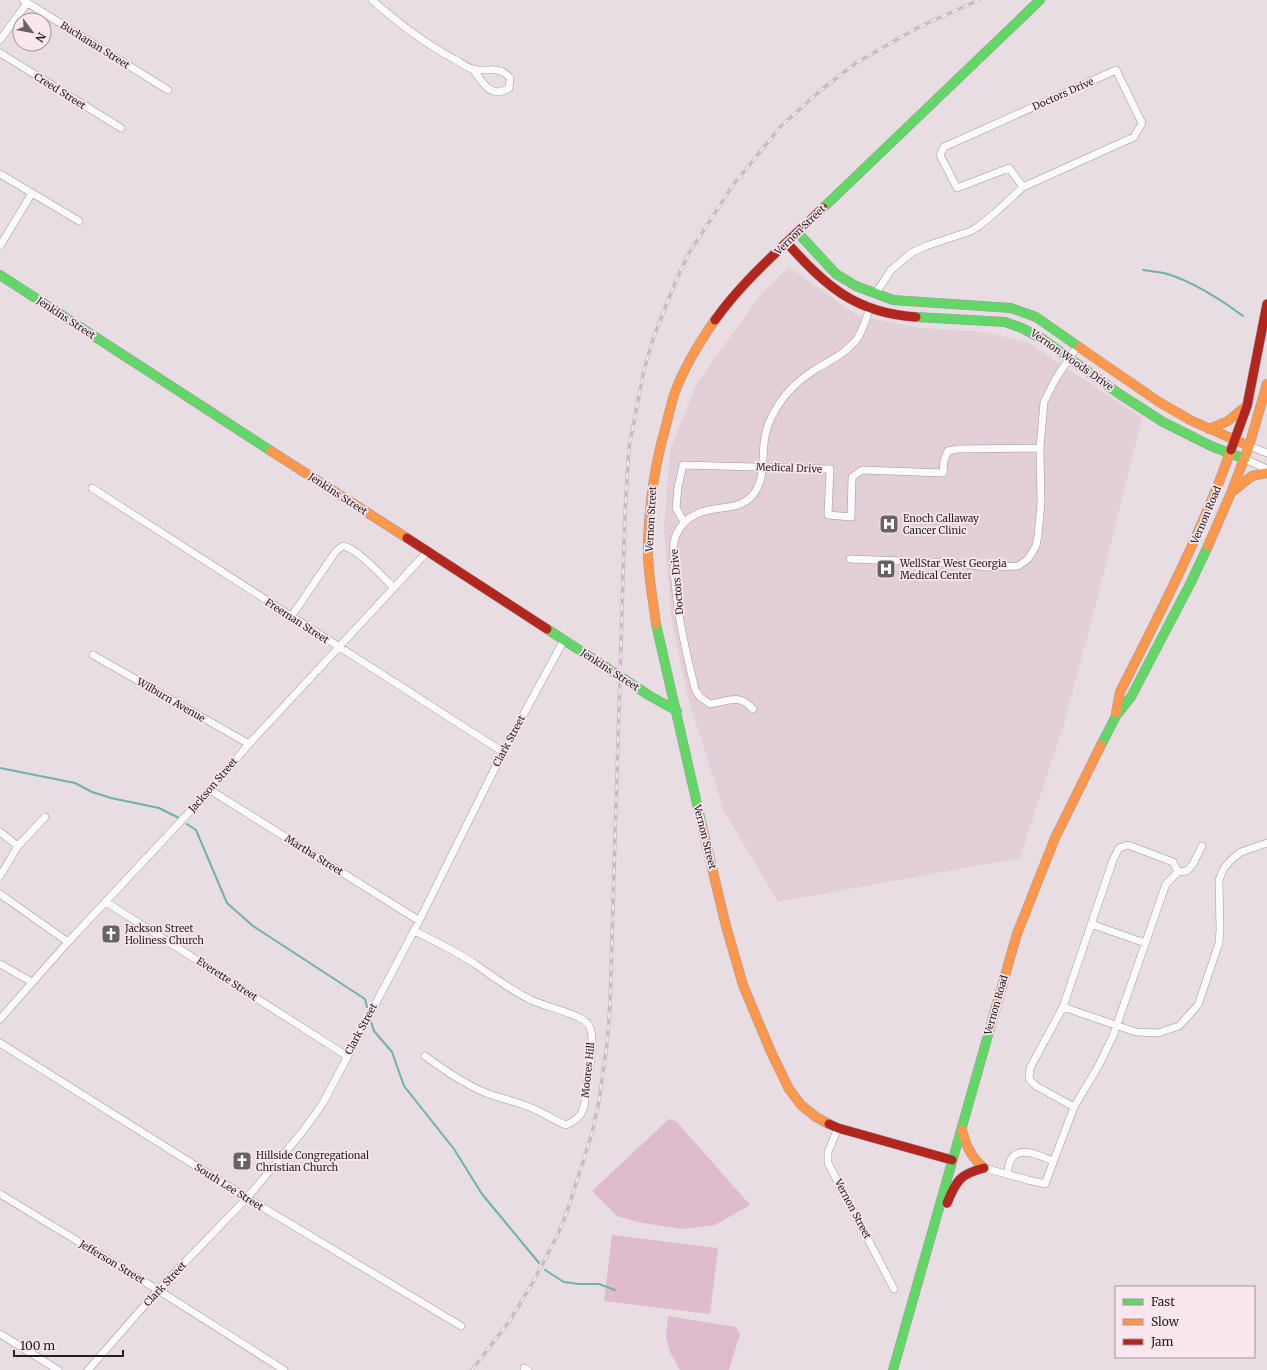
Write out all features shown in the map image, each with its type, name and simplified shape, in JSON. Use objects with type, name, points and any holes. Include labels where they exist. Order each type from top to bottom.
[{"type":"street","points":[[372,0],[406,28],[441,52],[473,69],[488,89],[497,92],[504,92],[509,88],[510,78],[505,72],[498,70],[473,69]]},
{"type":"street","name":"Vernon Street","points":[[952,1160],[838,1128],[816,1117],[801,1105],[789,1089],[771,1052],[743,985],[726,926],[692,785],[677,711],[657,628],[653,608],[649,566],[650,507],[659,449],[669,412],[677,390],[689,363],[705,334],[736,293],[760,268],[788,243],[920,114],[1040,0]]},
{"type":"street","points":[[0,40],[25,1]]},
{"type":"street","name":"Buchanan Street","points":[[25,1],[168,90]]},
{"type":"street","name":"Creed Street","points":[[0,53],[121,128]]},
{"type":"street","name":"Doctors Drive","points":[[876,293],[888,274],[904,258],[926,246],[962,234],[979,226],[1023,187],[1134,137],[1142,123],[1116,70],[944,147],[940,155],[957,188],[1009,168],[1023,187]]},
{"type":"street","points":[[0,174],[79,221]]},
{"type":"street","points":[[0,246],[32,193]]},
{"type":"street","name":"Vernon Woods Drive","points":[[798,233],[836,274],[856,286],[893,300],[1011,308],[1028,313],[1040,319],[1159,402],[1209,429],[1267,453]]},
{"type":"street","name":"Vernon Woods Drive","points":[[788,243],[831,288],[853,301],[888,314],[1005,322],[1012,324],[1036,334],[1145,411],[1172,427],[1204,443],[1267,469]]},
{"type":"street","name":"Jenkins Street","points":[[0,275],[650,696],[677,711]]},
{"type":"street","points":[[684,522],[693,515],[703,511],[729,507],[745,501],[756,489],[761,478],[763,467],[766,433],[776,410],[789,392],[802,380],[816,369],[835,359],[848,348],[858,336],[876,293]]},
{"type":"street","name":"Vernon Road","points":[[1116,716],[1120,692],[1187,559],[1211,504],[1236,440],[1247,406],[1267,304]]},
{"type":"street","points":[[850,559],[955,563],[985,567],[1018,566],[1028,559],[1036,546],[1041,503],[1040,448],[1044,402],[1055,380],[1078,345]]},
{"type":"street","name":"Vernon Road","points":[[895,1369],[910,1308],[1017,934],[1064,818],[1116,716],[1135,690],[1203,558],[1232,493],[1250,446],[1267,384]]},
{"type":"street","points":[[1209,429],[1228,421],[1247,406]]},
{"type":"street","name":"Medical Drive","points":[[684,522],[676,508],[678,487],[683,465],[830,469],[828,515],[851,517],[852,477],[862,470],[943,473],[944,460],[948,451],[958,448],[1040,448]]},
{"type":"street","points":[[1232,493],[1248,478],[1257,474],[1267,473]]},
{"type":"street","name":"Freeman Street","points":[[92,488],[338,648],[503,752]]},
{"type":"street","name":"Doctors Drive","points":[[684,522],[678,532],[674,544],[674,576],[679,616],[695,689],[700,697],[710,704],[737,699],[744,700],[753,709]]},
{"type":"street","points":[[291,617],[336,550],[343,546],[350,547],[394,588]]},
{"type":"street","name":"Jackson Street","points":[[0,1019],[68,942],[210,790],[249,744],[427,552]]},
{"type":"street","name":"Clark Street","points":[[88,1370],[158,1290],[247,1198],[303,1131],[323,1103],[414,931],[418,920],[503,752],[564,640]]},
{"type":"street","name":"Wilburn Avenue","points":[[93,655],[249,744]]},
{"type":"street","name":"Martha Street","points":[[210,790],[418,920]]},
{"type":"street","points":[[0,876],[18,846],[45,817]]},
{"type":"street","points":[[0,832],[18,846]]},
{"type":"street","points":[[1062,1007],[1136,1032],[1158,1033],[1179,1026],[1198,1005],[1219,943],[1219,880],[1224,868],[1241,852],[1267,843]]},
{"type":"street","points":[[1074,1107],[1036,1086],[1029,1079],[1030,1068],[1062,1007],[1113,860],[1119,848],[1128,845],[1173,862],[1178,872]]},
{"type":"street","points":[[961,1128],[965,1146],[972,1158],[984,1168],[1045,1184],[1074,1107],[1099,1065],[1113,1036],[1166,884],[1178,872],[1187,871],[1194,864],[1202,846]]},
{"type":"street","points":[[0,894],[68,942]]},
{"type":"street","name":"Everette Street","points":[[106,902],[347,1056]]},
{"type":"street","points":[[1092,924],[1145,943]]},
{"type":"street","name":"Moores Hill","points":[[414,931],[440,943],[475,964],[505,986],[549,1008],[580,1018],[591,1028],[592,1042],[584,1109],[576,1121],[566,1125],[536,1110],[471,1086],[439,1067],[425,1056]]},
{"type":"street","points":[[0,964],[32,982]]},
{"type":"street","name":"South Lee Street","points":[[0,1043],[247,1198],[461,1326]]},
{"type":"street","name":"Vernon Street","points":[[838,1128],[828,1152],[828,1163],[894,1289]]},
{"type":"street","points":[[1007,1174],[1010,1160],[1017,1153],[1025,1152],[1053,1161]]},
{"type":"street","points":[[932,1232],[945,1210],[954,1185],[960,1176],[971,1171],[984,1168]]},
{"type":"street","name":"Jefferson Street","points":[[0,1194],[158,1290],[284,1370]]},
{"type":"street","points":[[0,1334],[58,1370]]},
{"type":"shaded area","name":"WellStar West Georgia Medical Center","points":[[789,267],[858,316],[920,328],[985,332],[1029,343],[1142,418],[1094,612],[1063,727],[1020,858],[778,902],[724,811],[688,698],[671,617],[664,527],[670,450],[697,383],[762,293]]},
{"type":"shaded area","points":[[669,1119],[676,1121],[750,1205],[715,1225],[682,1229],[637,1222],[617,1216],[592,1191]]},
{"type":"shaded area","points":[[612,1235],[718,1248],[710,1314],[604,1301]]},
{"type":"shaded area","points":[[668,1316],[736,1327],[740,1334],[729,1370],[680,1370],[670,1352],[666,1337]]},
{"type":"waterway","points":[[1143,270],[1164,273],[1195,285],[1216,297],[1243,316]]},
{"type":"waterway","points":[[0,768],[75,783],[92,792],[111,798],[159,808],[179,818]]},
{"type":"waterway","points":[[187,824],[196,830],[227,903],[253,926],[365,999],[367,1007]]},
{"type":"waterway","points":[[371,1022],[374,1031],[392,1052],[404,1086],[454,1149],[482,1194],[539,1263]]},
{"type":"waterway","points":[[545,1270],[564,1282],[599,1284],[615,1290]]},
{"type":"railway","points":[[472,1370],[511,1319],[537,1275],[559,1232],[568,1209],[592,1133],[599,1101],[607,1044],[610,1004],[625,512],[629,447],[644,370],[653,339],[675,283],[689,253],[733,185],[781,126],[821,90],[856,63],[919,27],[979,0]]},
{"type":"traffic: fast","points":[[823,208],[1040,0]]},
{"type":"traffic: fast","points":[[798,233],[836,274],[856,286],[893,300],[1011,308],[1036,317],[1079,347]]},
{"type":"traffic: fast","points":[[0,275],[271,451]]},
{"type":"traffic: fast","points":[[916,317],[1005,322],[1022,328],[1044,340],[1118,393],[1163,422],[1211,446],[1245,459]]},
{"type":"traffic: fast","points":[[1101,745],[1116,716],[1131,697],[1191,582],[1208,546]]},
{"type":"traffic: fast","points":[[656,624],[702,826]]},
{"type":"traffic: fast","points":[[547,629],[650,696],[677,711]]},
{"type":"traffic: fast","points":[[893,1370],[994,1014]]},
{"type":"traffic: slow","points":[[656,624],[649,575],[648,555],[650,514],[656,467],[671,405],[678,385],[692,356],[715,320]]},
{"type":"traffic: slow","points":[[1079,347],[1159,402],[1192,421],[1249,446]]},
{"type":"traffic: slow","points":[[1208,546],[1249,446],[1267,384]]},
{"type":"traffic: slow","points":[[1209,429],[1228,421],[1246,406]]},
{"type":"traffic: slow","points":[[1116,713],[1120,692],[1165,603],[1193,543],[1207,512],[1231,450]]},
{"type":"traffic: slow","points":[[271,451],[407,538]]},
{"type":"traffic: slow","points":[[1233,491],[1252,476],[1267,473]]},
{"type":"traffic: slow","points":[[994,1014],[1017,934],[1055,838],[1101,745]]},
{"type":"traffic: slow","points":[[702,826],[726,926],[743,985],[771,1052],[789,1089],[801,1105],[816,1117],[829,1124]]},
{"type":"traffic: slow","points":[[962,1130],[970,1151],[984,1168]]},
{"type":"traffic: jam","points":[[715,320],[739,290],[780,248],[823,208]]},
{"type":"traffic: jam","points":[[787,243],[815,272],[843,295],[876,310],[916,317]]},
{"type":"traffic: jam","points":[[1231,450],[1247,406],[1267,304]]},
{"type":"traffic: jam","points":[[407,538],[547,629]]},
{"type":"traffic: jam","points":[[829,1124],[838,1128],[952,1160]]},
{"type":"traffic: jam","points":[[947,1203],[956,1184],[964,1176],[984,1168]]},
{"type":"place","name":"Enoch Callaway Cancer Clinic","points":[[889,524]]},
{"type":"place","name":"WellStar West Georgia Medical Center","points":[[886,569]]},
{"type":"place","name":"Jackson Street Holiness Church","points":[[111,934]]},
{"type":"place","name":"Hillside Congregational Christian Church","points":[[242,1161]]}]
